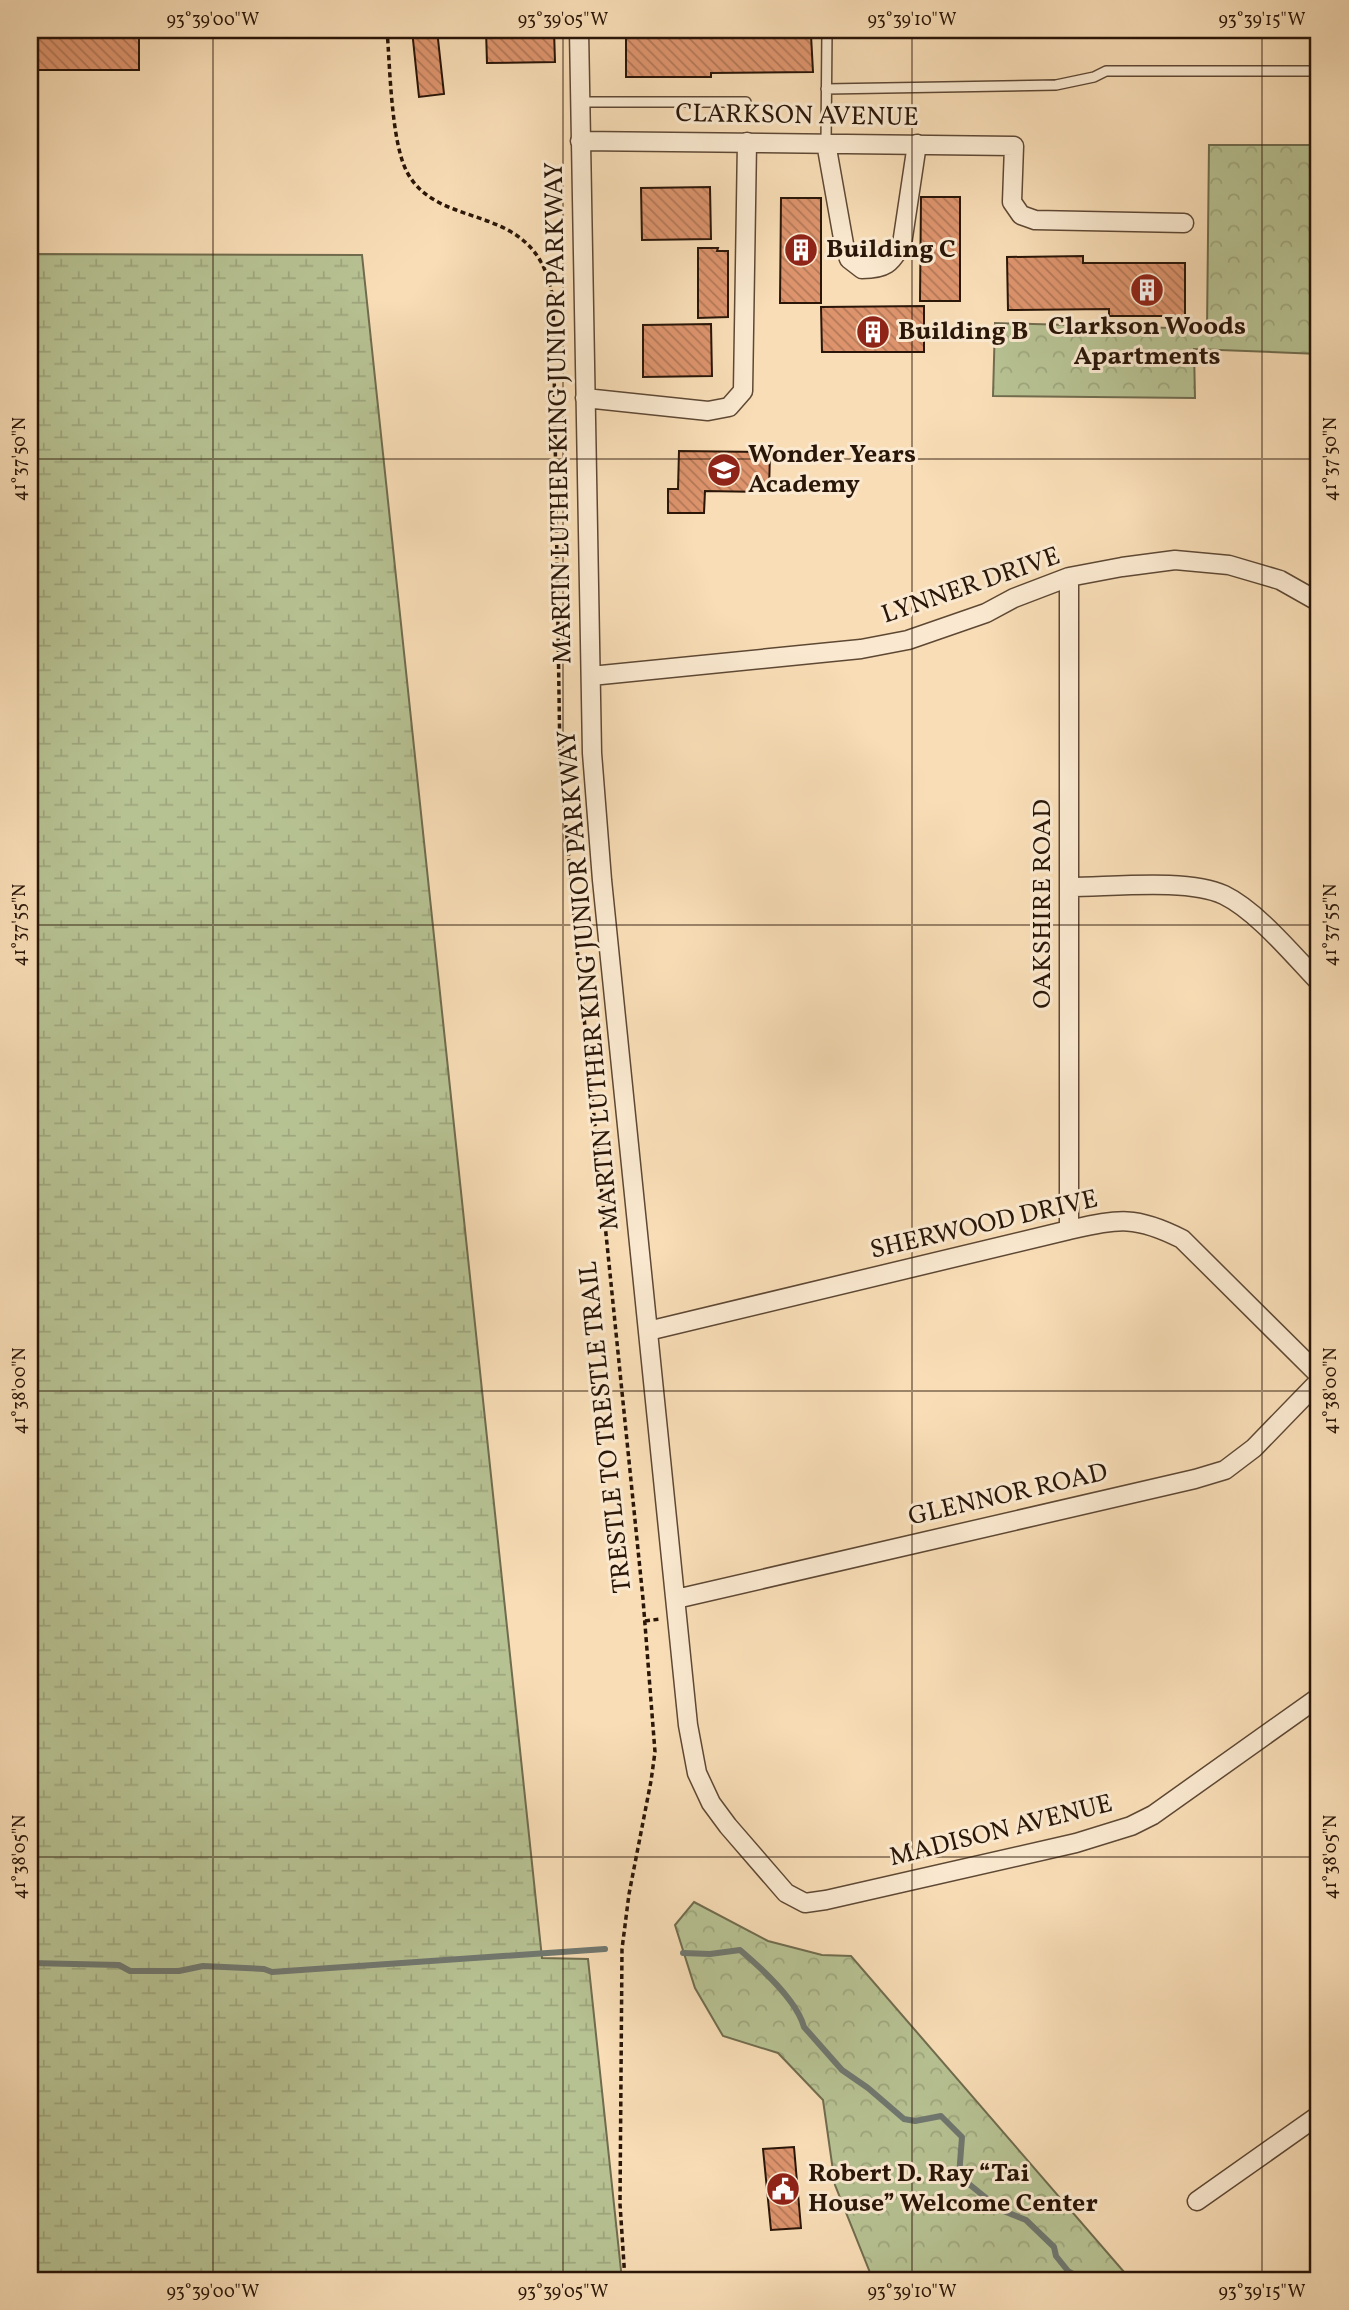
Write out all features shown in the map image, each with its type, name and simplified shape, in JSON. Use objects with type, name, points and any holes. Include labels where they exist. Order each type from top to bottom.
[{"type":"street","name":"MARTIN LUTHER KING JUNIOR PARKWAY","points":[[579,30],[592,753],[602,880],[688,1725],[697,1773],[711,1803],[786,1893]]},
{"type":"street","name":"CLARKSON AVENUE","points":[[580,141],[1014,146],[1013,202],[1021,215],[1035,220],[1184,223]]},
{"type":"street","points":[[585,398],[708,411],[729,407],[743,391],[747,142]]},
{"type":"street","points":[[826,143],[844,244],[849,259],[862,269],[880,269],[894,258],[902,244],[917,144]]},
{"type":"street","name":"LYNNER DRIVE","points":[[590,676],[861,649],[908,640],[986,613],[1014,598],[1069,577],[1175,561],[1229,565],[1280,580],[1319,602]]},
{"type":"street","name":"OAKSHIRE ROAD","points":[[1069,577],[1069,1230]]},
{"type":"street","points":[[1069,887],[1189,886],[1222,894],[1241,905],[1258,920],[1319,982]]},
{"type":"street","name":"SHERWOOD DRIVE","points":[[648,1331],[1069,1230],[1123,1220],[1154,1225],[1182,1239],[1319,1375]]},
{"type":"street","name":"GLENNOR ROAD","points":[[676,1599],[1225,1470],[1254,1448],[1319,1381]]},
{"type":"street","name":"MADISON AVENUE","points":[[786,1893],[805,1903],[826,1900],[1076,1843],[1131,1826],[1153,1815],[1319,1697]]},
{"type":"street","points":[[1197,2201],[1319,2115]]},
{"type":"lane","points":[[826,143],[827,30]]},
{"type":"lane","points":[[826,89],[1056,85],[1094,77],[1106,71],[1319,71]]},
{"type":"lane","points":[[580,102],[746,102]]},
{"type":"path","name":"TRESTLE TO TRESTLE TRAIL","points":[[387,30],[398,145],[402,160],[414,183],[437,202],[502,225],[515,233],[533,250],[548,278],[553,297],[560,760],[645,1621],[655,1752],[629,1894],[622,1949],[620,2204],[625,2280]]},
{"type":"path","points":[[645,1621],[665,1619]]},
{"type":"green space","points":[[1209,145],[1319,145],[1319,354],[1194,349],[1195,398],[993,396],[995,323],[1207,329]]},
{"type":"green space","points":[[30,254],[362,255],[542,1958],[588,1959],[622,2280],[30,2280]]},
{"type":"green space","points":[[694,1902],[768,1941],[822,1955],[851,1956],[1131,2280],[873,2280],[835,2185],[823,2100],[778,2053],[723,2036],[695,1988],[675,1925]]},
{"type":"building","points":[[30,30],[139,30],[139,70],[30,70]]},
{"type":"building","points":[[412,30],[437,30],[444,94],[419,97]]},
{"type":"building","points":[[486,30],[554,30],[555,62],[487,63]]},
{"type":"building","points":[[626,30],[753,30],[752,37],[811,35],[813,72],[711,73],[711,77],[626,77]]},
{"type":"building","points":[[710,187],[711,239],[642,240],[641,188]]},
{"type":"building","points":[[921,197],[960,197],[960,301],[920,301]]},
{"type":"building","name":"Building C","points":[[781,198],[821,198],[821,303],[780,303]]},
{"type":"building","points":[[698,248],[728,251],[728,317],[698,318]]},
{"type":"building","points":[[1083,256],[1083,263],[1185,263],[1185,316],[1109,316],[1109,309],[1008,310],[1007,257]]},
{"type":"building","name":"Building B","points":[[924,306],[924,352],[822,352],[821,307]]},
{"type":"building","points":[[711,324],[712,376],[643,377],[643,325]]},
{"type":"building","name":"Wonder Years Academy","points":[[679,451],[770,452],[769,492],[705,491],[704,513],[668,513],[668,489],[678,489]]},
{"type":"building","name":"Robert D. Ray “Tai House” Welcome Center","points":[[794,2147],[801,2228],[771,2230],[763,2149]]},
{"type":"waterway","points":[[30,1963],[119,1965],[130,1971],[179,1971],[203,1966],[264,1969],[272,1972],[605,1949]]},
{"type":"waterway","points":[[683,1953],[710,1954],[740,1950],[786,1996],[804,2027],[842,2070],[904,2119],[915,2121],[941,2116],[962,2137],[959,2176],[1001,2210],[1026,2220],[1054,2247],[1056,2256],[1068,2271],[1084,2280]]},
{"type":"place","name":"Building C","points":[[801,250]]},
{"type":"place","name":"Clarkson Woods Apartments","points":[[1147,290]]},
{"type":"place","name":"Building B","points":[[873,332]]},
{"type":"place","name":"Wonder Years Academy","points":[[724,470]]},
{"type":"place","name":"Robert D. Ray “Tai House” Welcome Center","points":[[783,2189]]}]
